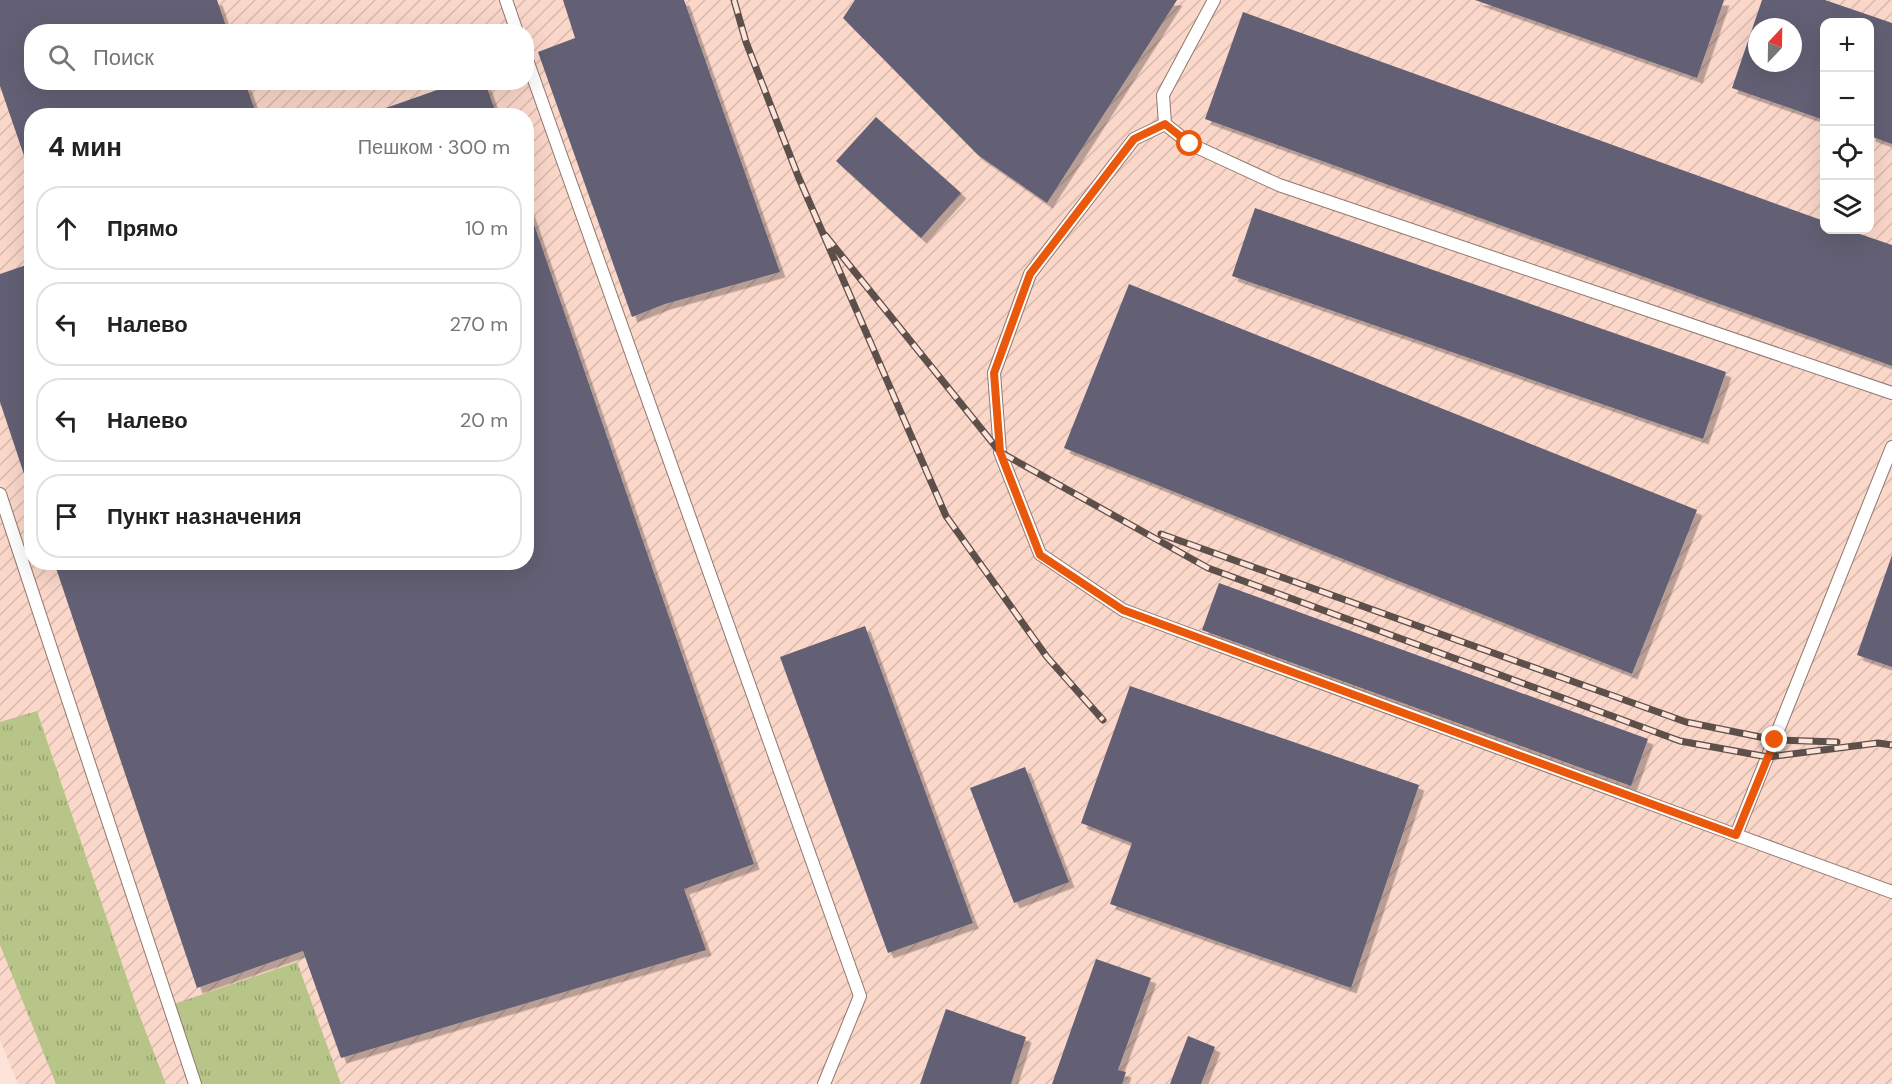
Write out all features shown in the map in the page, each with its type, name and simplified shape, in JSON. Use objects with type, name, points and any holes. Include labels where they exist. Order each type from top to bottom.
[{"type":"lane","points":[[506,0],[514,24]]},
{"type":"lane","points":[[1214,0],[1163,95],[1165,124],[1190,144],[1279,185],[1892,393]]},
{"type":"lane","points":[[534,79],[860,996],[824,1084]]},
{"type":"lane","points":[[1165,124],[1134,139],[1030,274],[994,373],[1000,452],[1040,555],[1123,610],[1892,892]]},
{"type":"lane","points":[[1736,835],[1892,447]]},
{"type":"lane","points":[[0,494],[24,567]]},
{"type":"lane","points":[[25,570],[195,1084]]},
{"type":"shaded area","points":[[0,0],[1892,0],[1892,1084],[18,1084],[0,1040]]},
{"type":"green space","points":[[37,711],[139,1014],[166,1084],[56,1084],[0,945],[0,722]]},
{"type":"green space","points":[[297,962],[341,1084],[198,1084],[171,1005]]},
{"type":"building","points":[[0,0],[217,0],[225,24],[24,24],[24,90],[248,90],[254,108],[24,108],[24,156],[0,86]]},
{"type":"building","points":[[563,0],[684,0],[780,272],[665,304],[632,317],[538,52],[575,38]]},
{"type":"building","points":[[855,0],[1177,0],[1047,203],[978,155],[843,18]]},
{"type":"building","points":[[1475,0],[1724,0],[1697,78]]},
{"type":"building","points":[[1762,0],[1825,0],[1892,23],[1892,144],[1874,137],[1874,18],[1820,18],[1820,119],[1732,88],[1748,41],[1748,72],[1802,72],[1802,18],[1756,18]]},
{"type":"building","points":[[1243,12],[1820,220],[1820,234],[1860,234],[1892,245],[1892,366],[1205,119]]},
{"type":"building","points":[[437,90],[488,90],[494,108],[386,108]]},
{"type":"building","points":[[876,117],[961,193],[921,238],[836,161]]},
{"type":"building","points":[[1255,208],[1726,372],[1703,439],[1232,276]]},
{"type":"building","points":[[534,224],[754,864],[684,889],[706,950],[341,1058],[303,951],[197,988],[57,570],[534,570]]},
{"type":"building","points":[[24,266],[24,474],[0,402],[0,274]]},
{"type":"building","points":[[1129,284],[1697,510],[1632,674],[1064,448]]},
{"type":"building","points":[[1892,555],[1892,667],[1857,655]]},
{"type":"building","points":[[1219,583],[1648,739],[1631,786],[1202,630]]},
{"type":"building","points":[[865,626],[973,923],[888,953],[780,657]]},
{"type":"building","points":[[1130,686],[1419,785],[1351,988],[1110,904],[1132,843],[1081,823]]},
{"type":"building","points":[[1025,767],[1069,882],[1014,903],[970,788]]},
{"type":"building","points":[[1096,959],[1151,978],[1118,1070],[1126,1072],[1122,1084],[1052,1084]]},
{"type":"building","points":[[946,1009],[1026,1037],[1011,1084],[920,1084]]},
{"type":"building","points":[[1188,1036],[1215,1047],[1201,1084],[1170,1084]]},
{"type":"railway","points":[[734,0],[746,42],[798,176],[946,516],[1047,657],[1103,720]]},
{"type":"railway","points":[[825,235],[1000,452],[1208,568],[1680,741],[1768,757],[1878,743],[1892,745]]},
{"type":"railway","points":[[1161,534],[1686,722],[1775,740],[1837,742]]},
{"type":"route","points":[[1190,144],[1165,124],[1134,139],[1030,274],[994,373],[1000,452],[1040,555],[1123,610],[1736,835],[1775,740]]}]
